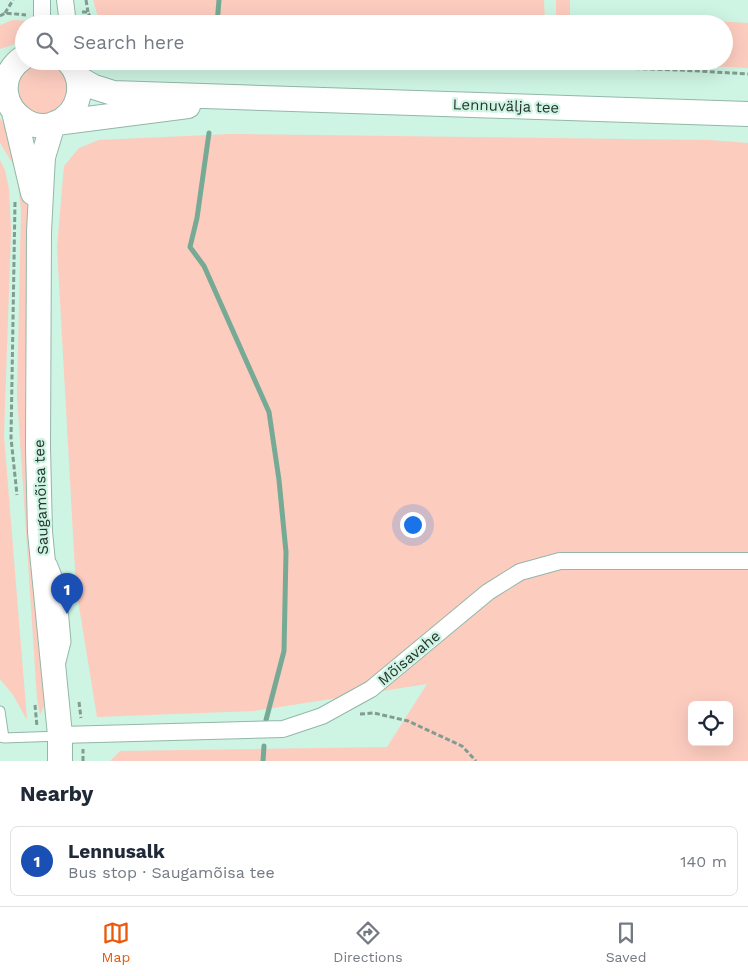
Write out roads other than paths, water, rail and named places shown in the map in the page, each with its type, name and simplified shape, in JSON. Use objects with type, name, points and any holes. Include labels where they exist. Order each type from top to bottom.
[{"type":"main road","points":[[0,62],[15,59]]},
{"type":"main road","name":"Saugamõisa tee","points":[[15,65],[8,77],[6,89],[8,107],[29,171],[39,232]]},
{"type":"main road","points":[[55,124],[70,114],[80,93],[74,70]]},
{"type":"main road","name":"Lennuvälja tee","points":[[76,70],[94,86],[113,93],[748,114]]},
{"type":"main road","name":"Lennuvälja tee","points":[[8,107],[23,120],[34,124],[55,124],[264,97]]},
{"type":"main road","name":"Saugamõisa tee","points":[[55,124],[43,158],[39,232],[38,448],[40,532],[60,736],[60,761]]},
{"type":"street","points":[[38,15],[42,0]]},
{"type":"street","name":"Mõisavahe","points":[[60,736],[283,729],[322,716],[371,689],[488,592],[520,572],[560,561],[748,560]]},
{"type":"lane","points":[[0,711],[2,737],[60,736]]},
{"type":"waterway","points":[[218,15],[219,0]]},
{"type":"waterway","points":[[209,133],[197,218],[190,247],[204,266],[269,412],[279,480],[286,552],[284,651],[266,720]]},
{"type":"waterway","points":[[263,761],[264,746]]},
{"type":"place","name":"Lennusalk","points":[[67,614]]}]
